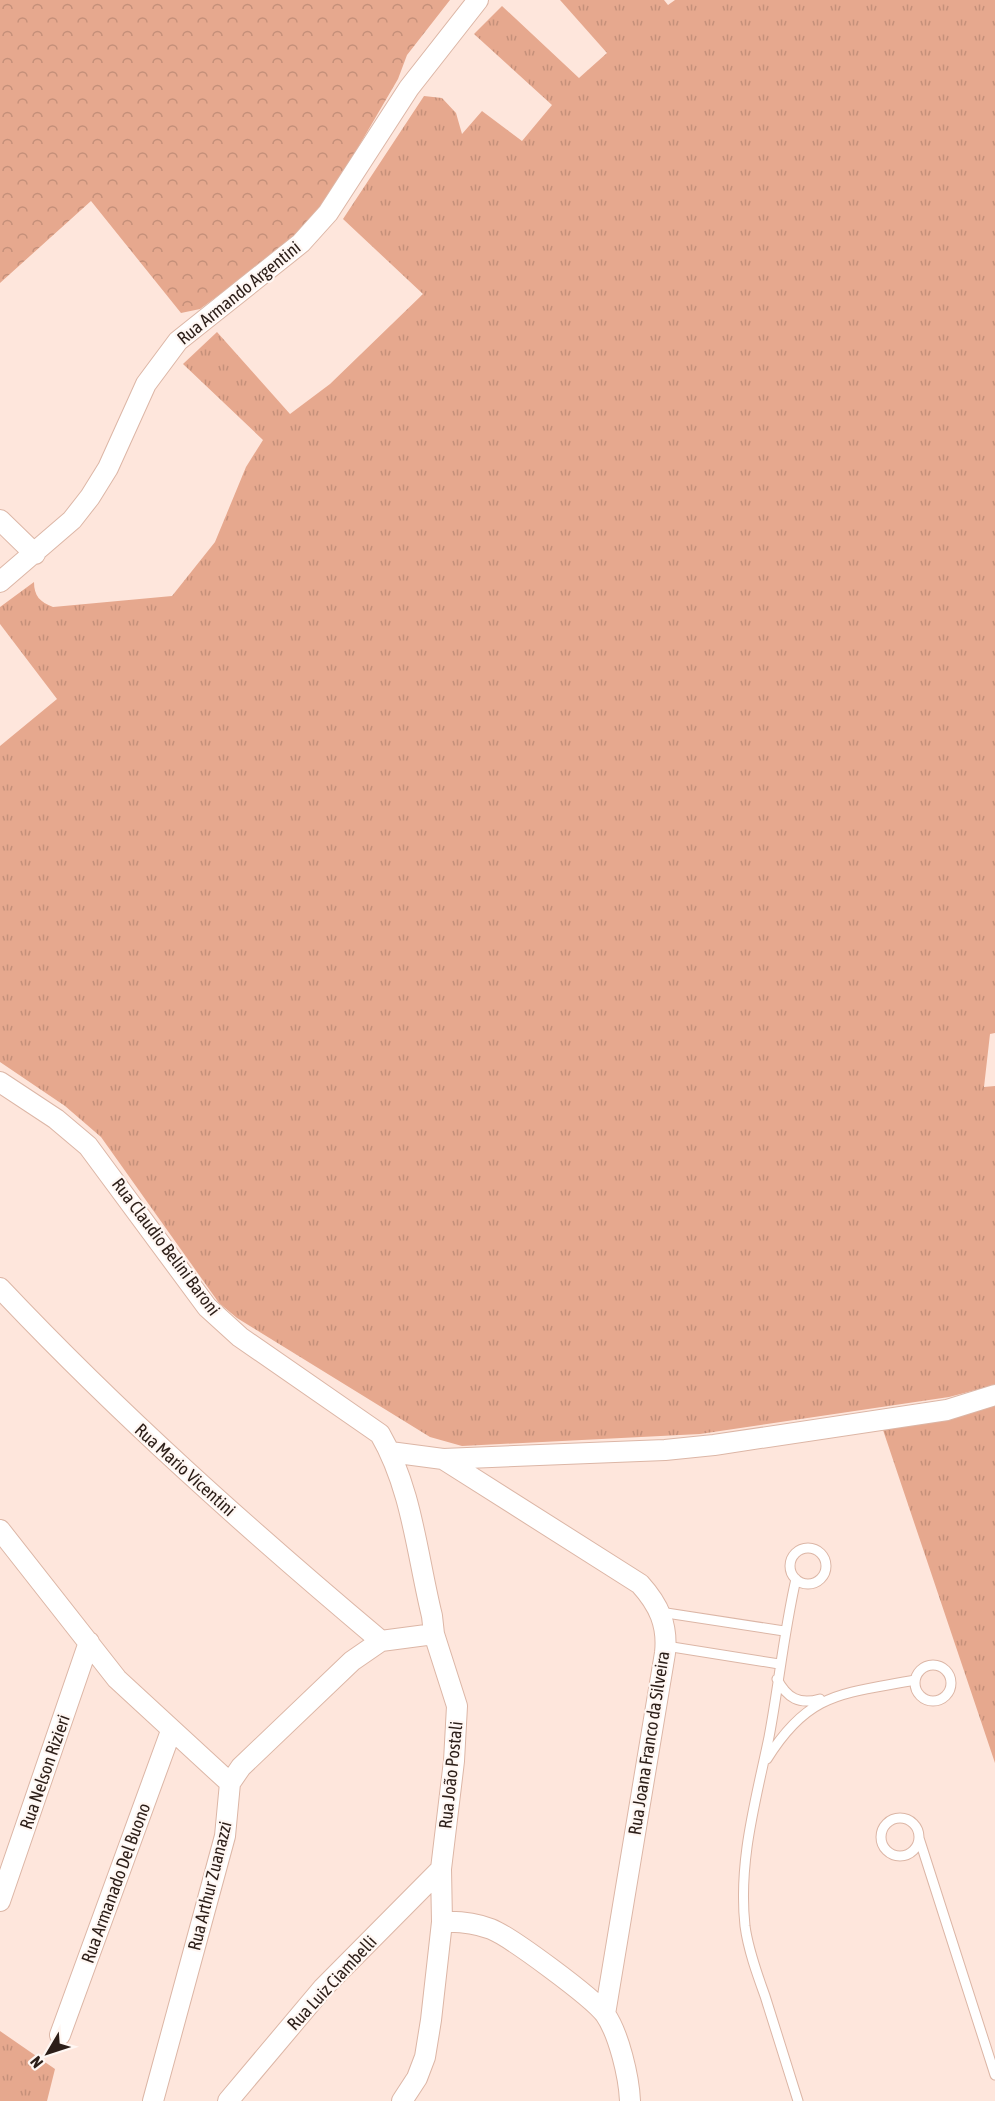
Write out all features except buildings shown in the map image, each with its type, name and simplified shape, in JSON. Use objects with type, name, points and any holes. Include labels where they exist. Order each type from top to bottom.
[{"type":"street","name":"Rua Armando Argentini","points":[[0,582],[72,520],[90,497],[108,468],[146,384],[163,359],[199,322],[301,243],[328,213],[409,88],[478,0]]},
{"type":"street","points":[[0,520],[35,554]]},
{"type":"street","name":"Rua Claudio Belini Baroni","points":[[0,1082],[56,1119],[88,1146],[207,1307],[240,1337],[380,1434],[390,1452]]},
{"type":"street","name":"Rua Mario Vicentini","points":[[0,1288],[68,1360],[141,1430],[381,1641]]},
{"type":"street","points":[[443,1459],[665,1450],[714,1445],[948,1410],[995,1395]]},
{"type":"street","name":"Rua Joana Franco da Silveira","points":[[390,1452],[443,1459],[640,1584],[655,1601],[660,1612],[666,1646],[605,2014]]},
{"type":"street","name":"Rua João Postali","points":[[390,1452],[408,1503],[434,1634],[457,1706],[454,1761],[441,1869],[442,1922],[425,2057],[417,2078],[402,2101]]},
{"type":"street","points":[[0,1530],[117,1679],[230,1783],[242,1767],[352,1661],[381,1641],[434,1634]]},
{"type":"street","name":"Rua Nelson Rizieri","points":[[2,1886],[89,1642]]},
{"type":"street","name":"Rua Armanado Del Buono","points":[[60,2035],[171,1731]]},
{"type":"street","name":"Rua Arthur Zuanazzi","points":[[153,2101],[225,1836],[230,1783]]},
{"type":"street","name":"Rua Luiz Ciambelli","points":[[228,2101],[324,1988],[441,1869]]},
{"type":"street","points":[[442,1922],[462,1921],[493,1930],[559,1975],[605,2014],[618,2045],[629,2084],[630,2101]]},
{"type":"lane","points":[[796,1579],[809,1584],[822,1578],[826,1565],[820,1552],[807,1547],[795,1553],[790,1566],[796,1579],[784,1631],[743,1869],[746,1929],[798,2101]]},
{"type":"lane","points":[[660,1612],[784,1631]]},
{"type":"lane","points":[[666,1646],[779,1664]]},
{"type":"lane","points":[[777,1679],[784,1692],[796,1701],[807,1703],[831,1696],[915,1680],[922,1668],[935,1664],[948,1671],[952,1685],[945,1697],[931,1701],[919,1694],[915,1680]]},
{"type":"lane","points":[[762,1766],[777,1742],[794,1723],[831,1696]]},
{"type":"lane","points":[[919,1838],[914,1850],[897,1856],[886,1851],[880,1833],[886,1822],[899,1817],[911,1821],[916,1826],[995,2075]]},
{"type":"green space","points":[[0,0],[450,0],[407,55],[398,79],[332,192],[302,231],[200,309],[181,313],[91,201],[0,283]]},
{"type":"green space","points":[[560,0],[664,0],[668,5],[675,0],[995,0],[995,1033],[990,1034],[984,1087],[995,1086],[995,1384],[991,1386],[949,1397],[700,1434],[462,1446],[430,1437],[237,1318],[219,1303],[101,1137],[65,1106],[0,1062],[0,746],[57,699],[0,624],[0,607],[34,582],[39,598],[53,607],[172,596],[215,542],[246,467],[263,440],[183,364],[217,332],[290,414],[330,384],[423,294],[343,219],[424,96],[442,98],[456,113],[462,134],[482,111],[522,141],[552,105],[474,34],[502,6],[579,78],[607,53]]},
{"type":"green space","points":[[995,1404],[995,1763],[882,1427]]},
{"type":"green space","points":[[0,2031],[55,2069],[47,2101],[0,2101]]}]
